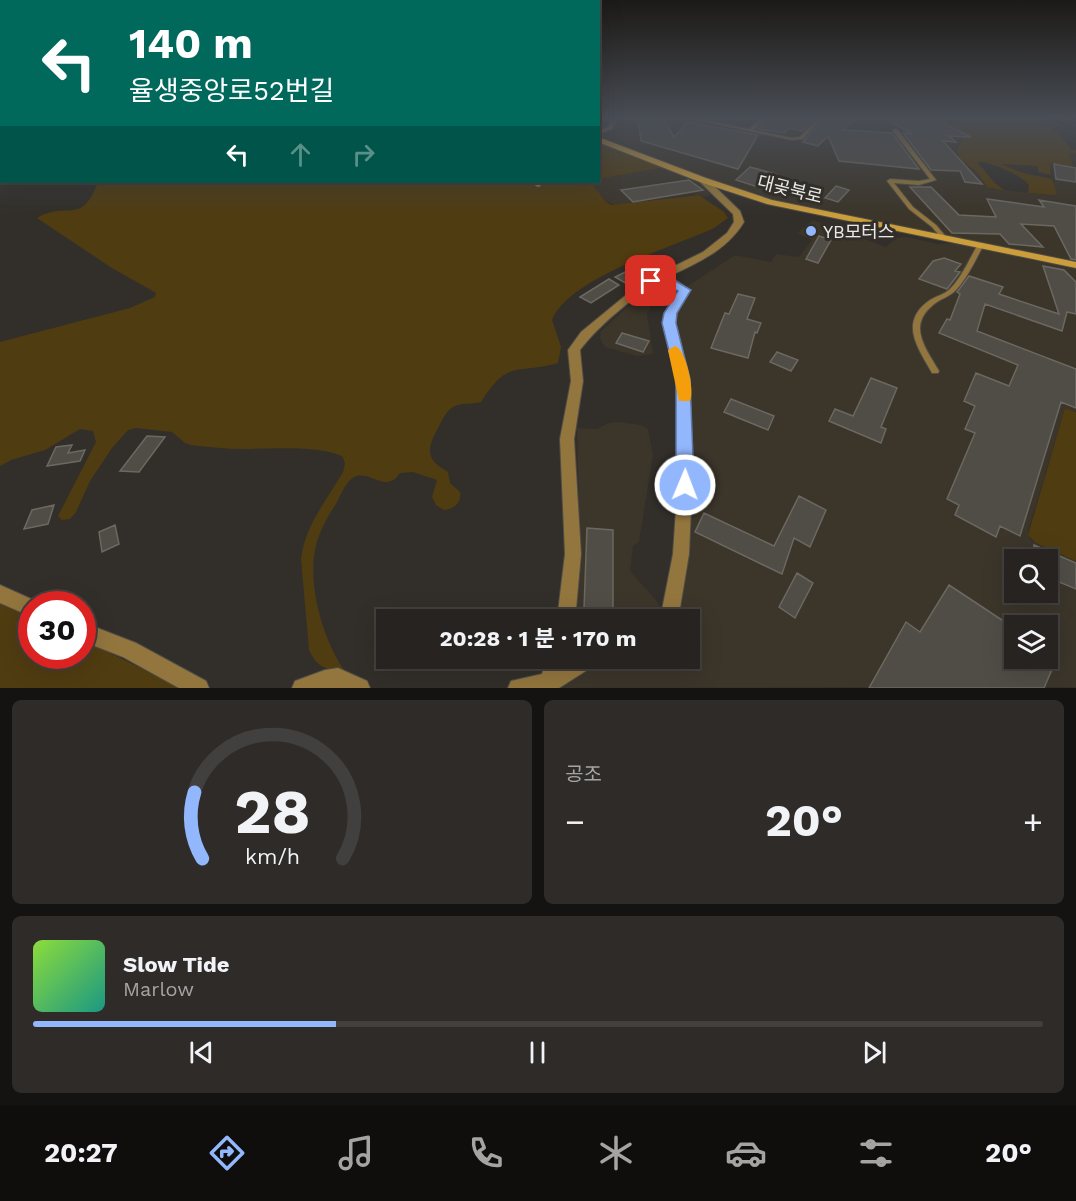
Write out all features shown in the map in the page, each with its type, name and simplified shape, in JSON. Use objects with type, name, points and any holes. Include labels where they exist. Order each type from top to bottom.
[{"type":"street","name":"대곶북로","points":[[629,151],[703,180],[781,205],[1076,265]]},
{"type":"street","points":[[567,609],[573,554],[567,439],[577,381],[574,350],[585,335],[646,284],[707,254],[731,235],[738,226],[739,218],[736,213],[703,180]]},
{"type":"street","points":[[662,276],[685,290],[671,313],[669,323],[683,379],[686,464],[681,554],[671,609]]},
{"type":"street","points":[[0,594],[18,602]]},
{"type":"street","points":[[96,637],[129,650],[199,688]]},
{"type":"street","points":[[548,685],[553,669]]},
{"type":"street","points":[[518,688],[548,685],[572,669]]},
{"type":"street","points":[[302,688],[328,678],[345,678],[360,688]]},
{"type":"lane","points":[[911,151],[933,180],[919,183],[890,182],[911,208],[934,226],[945,239]]},
{"type":"lane","points":[[934,371],[914,329],[915,320],[932,303],[949,293],[980,246]]},
{"type":"shaded area","points":[[600,151],[623,151],[665,167],[600,179]]},
{"type":"shaded area","points":[[637,151],[958,151],[966,165],[979,174],[985,185],[992,189],[1047,195],[1054,185],[1050,163],[1072,166],[1069,153],[1076,154],[1076,263],[767,199],[721,184]]},
{"type":"shaded area","points":[[957,151],[1076,151],[1076,154],[1069,153],[1073,166],[1050,163],[1051,175],[1038,172],[1038,166],[1001,164],[1023,173],[1052,179],[1057,195],[1028,193],[1029,185],[1020,177],[997,166],[977,162],[1005,191],[987,187],[979,175]]},
{"type":"shaded area","points":[[665,167],[698,181],[711,195],[704,197],[694,194],[616,205],[605,201],[590,183],[600,183],[600,179]]},
{"type":"shaded area","points":[[98,183],[592,183],[605,201],[611,205],[699,195],[724,212],[728,218],[714,228],[599,277],[578,291],[562,305],[552,320],[561,347],[558,363],[506,373],[481,402],[459,405],[448,411],[435,434],[430,452],[431,458],[448,472],[450,483],[460,492],[460,499],[454,507],[444,510],[436,505],[432,497],[437,480],[413,472],[400,473],[389,482],[360,475],[348,482],[326,520],[315,550],[313,565],[319,612],[336,657],[344,670],[337,670],[319,664],[309,650],[301,559],[312,524],[343,472],[345,464],[343,457],[334,453],[309,449],[237,449],[191,445],[172,432],[136,428],[128,430],[112,448],[90,481],[76,512],[70,519],[62,520],[58,516],[96,442],[93,431],[80,429],[45,450],[11,460],[0,466],[0,342],[130,308],[155,297],[156,293],[112,268],[37,218],[48,213],[79,208],[86,204]]},
{"type":"shaded area","points":[[813,220],[886,247],[896,238],[907,237],[938,244],[952,243],[1076,269],[1076,412],[1065,408],[1028,531],[1030,539],[1049,549],[1004,549],[1004,603],[1058,603],[1058,553],[1076,561],[1076,687],[560,688],[582,669],[700,669],[700,609],[675,609],[691,452],[672,320],[685,288],[735,255],[771,262],[776,254],[799,257],[812,240],[797,233]]},
{"type":"shaded area","points":[[647,289],[658,291],[647,314],[653,354],[637,356],[605,347],[600,338],[601,331]]},
{"type":"shaded area","points":[[1065,408],[1076,412],[1076,561],[1058,553],[1058,549],[1049,549],[1036,543],[1028,535]]},
{"type":"shaded area","points":[[609,423],[641,425],[648,429],[653,455],[639,542],[633,546],[630,571],[662,609],[573,609],[580,549],[577,428],[597,429]]},
{"type":"shaded area","points":[[0,602],[18,610],[18,669],[96,669],[96,646],[182,688],[0,688]]},
{"type":"building","points":[[676,151],[749,151],[738,169]]},
{"type":"building","points":[[835,151],[906,151],[919,169],[839,161]]},
{"type":"building","points":[[917,151],[952,151],[982,184],[965,182],[960,171],[931,170]]},
{"type":"building","points":[[1054,164],[1076,168],[1076,182],[1056,179]]},
{"type":"building","points":[[750,167],[776,174],[761,188],[736,180]]},
{"type":"building","points":[[689,180],[703,190],[633,202],[621,190]]},
{"type":"building","points":[[836,186],[849,190],[838,202],[825,198]]},
{"type":"building","points":[[910,187],[931,187],[959,215],[996,217],[987,199],[1044,207],[1039,200],[1076,206],[1076,260],[1071,259],[1054,226],[1021,224],[1043,247],[1009,244],[1000,234],[952,233]]},
{"type":"building","points":[[819,236],[831,240],[818,263],[806,259]]},
{"type":"building","points":[[944,258],[961,264],[955,271],[960,272],[947,289],[919,279],[933,261]]},
{"type":"building","points":[[1043,266],[1064,270],[1076,282],[1076,314],[1067,312],[1062,331],[985,304],[977,331],[1076,369],[1076,408],[1061,402],[1020,536],[1000,526],[996,537],[955,515],[959,505],[947,499],[975,433],[965,429],[975,406],[964,401],[976,373],[1009,386],[1018,365],[939,333],[947,319],[950,320],[960,294],[957,292],[969,276],[1003,287],[999,294],[1059,314]]},
{"type":"building","points":[[633,268],[644,274],[627,284],[615,277]]},
{"type":"building","points":[[609,279],[619,285],[591,303],[580,297]]},
{"type":"building","points":[[738,294],[755,298],[747,319],[761,323],[757,333],[755,332],[748,358],[711,348],[725,313],[729,314]]},
{"type":"building","points":[[622,333],[649,341],[643,352],[616,343]]},
{"type":"building","points":[[777,352],[798,360],[791,371],[770,362]]},
{"type":"building","points":[[871,378],[897,388],[881,427],[886,429],[881,443],[829,421],[835,409],[853,416]]},
{"type":"building","points":[[731,399],[774,416],[768,430],[724,412]]},
{"type":"building","points":[[147,436],[165,437],[139,472],[120,471]]},
{"type":"building","points":[[72,445],[68,453],[85,450],[80,461],[47,466],[56,447]]},
{"type":"building","points":[[799,496],[826,510],[810,547],[794,538],[782,574],[695,532],[704,513],[774,546]]},
{"type":"building","points":[[54,505],[48,524],[24,529],[32,510]]},
{"type":"building","points":[[115,525],[119,544],[102,552],[99,532]]},
{"type":"building","points":[[587,528],[613,530],[613,609],[584,609]]},
{"type":"building","points":[[1058,555],[1076,563],[1076,589],[1058,582]]},
{"type":"building","points":[[797,573],[813,583],[795,618],[779,607]]},
{"type":"building","points":[[949,585],[1004,621],[1004,669],[1052,669],[1044,688],[869,688],[906,622],[920,632]]},
{"type":"slow traffic","points":[[675,350],[685,397]]},
{"type":"place","name":"YB모터스","points":[[811,231]]},
{"type":"route","points":[[651,281],[662,276],[685,290],[676,302],[669,323],[683,379],[685,485]]}]
